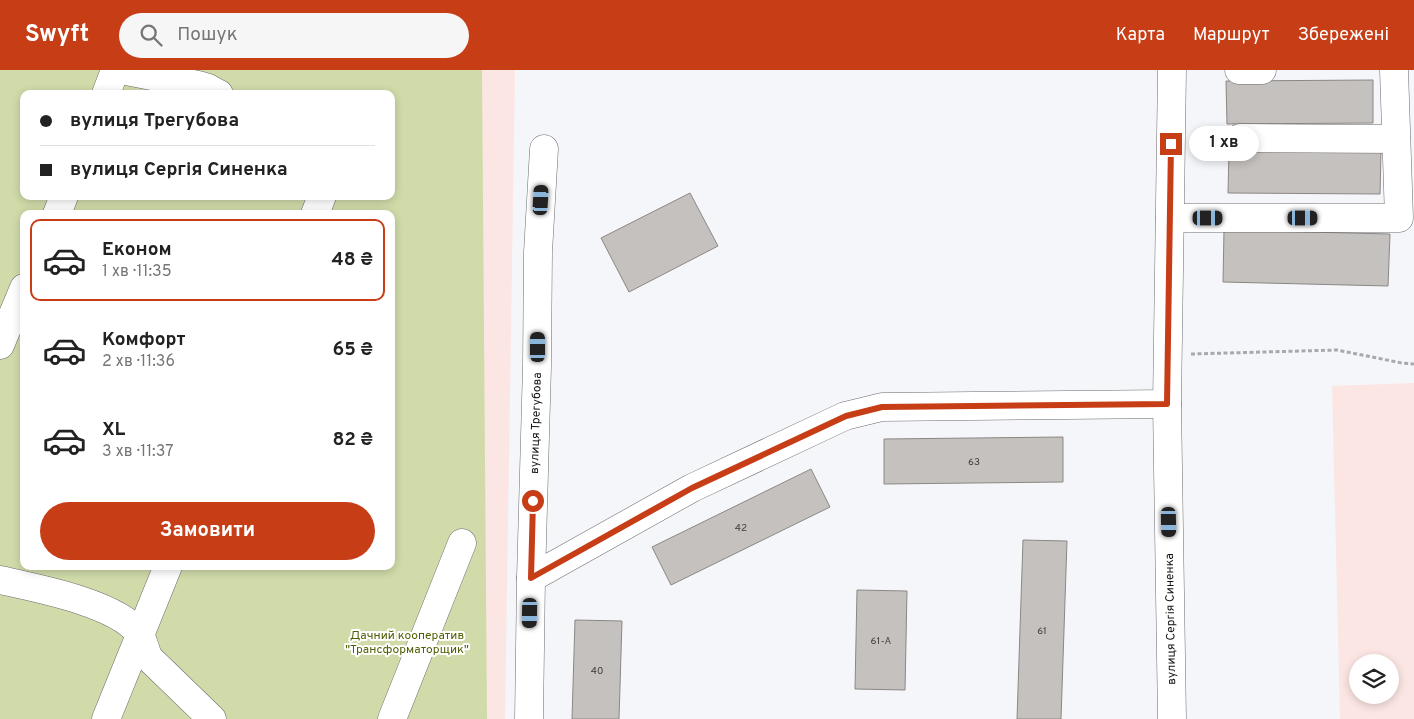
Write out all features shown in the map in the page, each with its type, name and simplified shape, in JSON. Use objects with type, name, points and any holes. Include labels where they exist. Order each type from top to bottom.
[{"type":"street","points":[[108,90],[115,70]]},
{"type":"street","points":[[121,70],[198,85],[212,90]]},
{"type":"street","name":"вулиця Сергія Синенка","points":[[1172,70],[1167,404],[1172,719]]},
{"type":"street","points":[[1240,70],[1262,70]]},
{"type":"street","points":[[1170,218],[1399,218],[1394,70]]},
{"type":"street","points":[[1240,138],[1396,139]]},
{"type":"street","name":"вулиця Трегубова","points":[[529,719],[531,578],[538,366],[538,252],[544,148]]},
{"type":"street","points":[[0,345],[20,298]]},
{"type":"street","points":[[531,578],[692,488],[846,416],[882,407],[1167,404]]},
{"type":"street","points":[[392,719],[462,543]]},
{"type":"street","points":[[106,719],[166,570]]},
{"type":"street","points":[[0,580],[64,596],[110,611],[124,620],[140,634],[144,650],[149,658],[212,719]]},
{"type":"path","points":[[1168,354],[1337,350],[1414,364]]},
{"type":"shaded area","points":[[481,70],[515,70],[505,719],[477,719]]},
{"type":"shaded area","points":[[1414,383],[1414,719],[1340,719],[1332,386]]},
{"type":"green space","name":"Дачний кооператив \"Трансформаторщик\"","points":[[0,70],[482,70],[487,719],[0,719]]},
{"type":"building","points":[[1373,80],[1373,123],[1227,124],[1226,81]]},
{"type":"building","points":[[1229,150],[1381,151],[1380,194],[1228,193]]},
{"type":"building","points":[[690,193],[718,246],[629,292],[601,238]]},
{"type":"building","points":[[1224,230],[1390,234],[1388,286],[1223,282]]},
{"type":"building","points":[[1063,437],[1063,482],[884,484],[884,439]]},
{"type":"building","points":[[811,469],[830,507],[671,585],[652,547]]},
{"type":"building","points":[[1023,540],[1067,541],[1061,719],[1017,719]]},
{"type":"building","points":[[857,590],[907,591],[905,690],[855,689]]},
{"type":"building","points":[[575,620],[622,621],[619,719],[572,719]]},
{"type":"route","points":[[533,501],[531,578],[692,488],[846,416],[882,407],[1167,404],[1171,144]]}]
